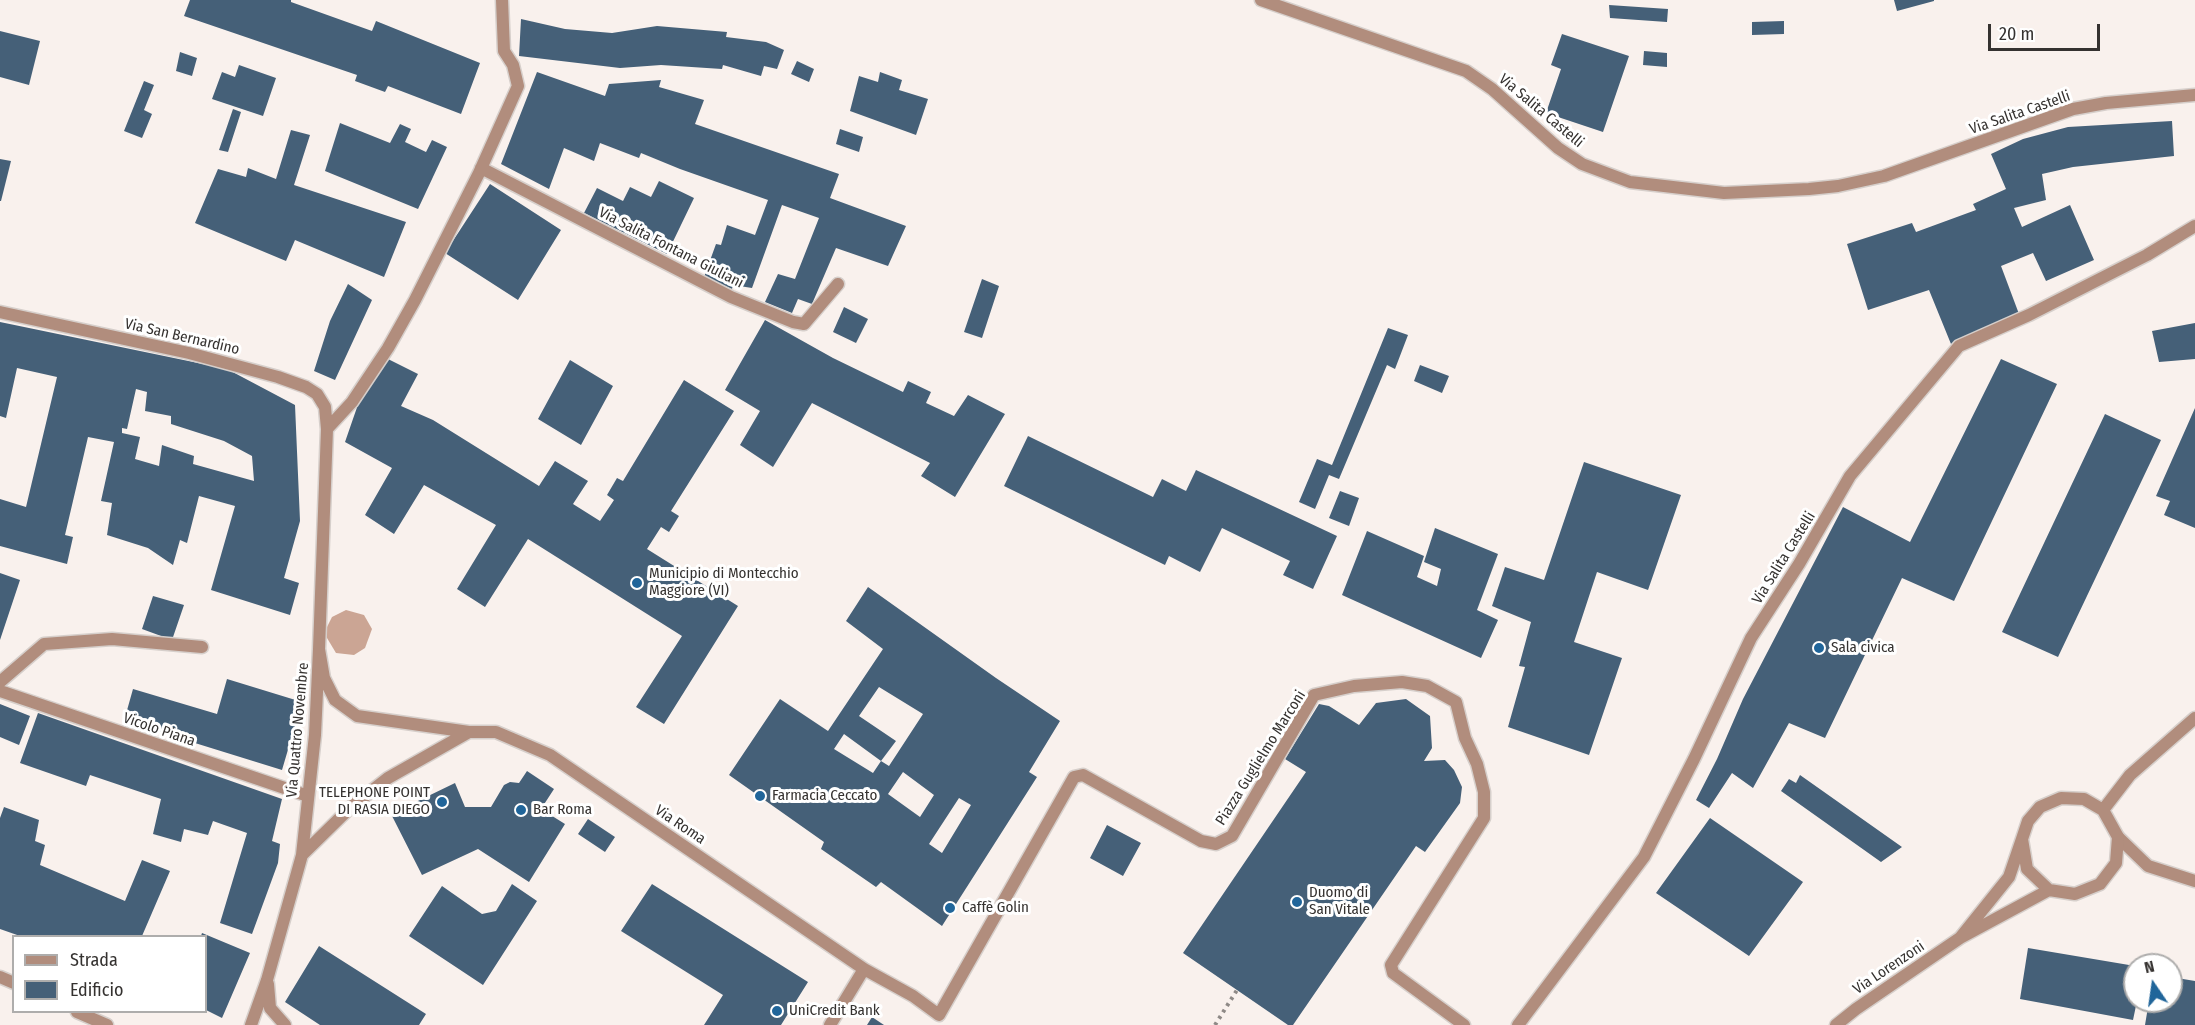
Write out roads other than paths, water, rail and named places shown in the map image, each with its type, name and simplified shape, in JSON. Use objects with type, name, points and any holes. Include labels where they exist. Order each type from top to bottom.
[{"type":"street","points":[[327,429],[351,402],[388,348],[430,272],[482,168],[518,86],[513,65],[504,51],[502,0]]},
{"type":"street","name":"Via Salita Castelli","points":[[1261,0],[1466,71],[1492,89],[1558,148],[1582,164],[1630,182],[1724,193],[1838,186],[1884,176],[2073,109],[2106,103],[2195,95]]},
{"type":"street","name":"Via Salita Fontana Giuliani","points":[[482,168],[731,297],[793,322],[804,324],[838,284]]},
{"type":"street","name":"Via Salita Castelli","points":[[1518,1025],[1644,857],[1694,759],[1751,638],[1799,564],[1850,476],[1959,346],[2147,255],[2195,226]]},
{"type":"street","name":"Via San Bernardino","points":[[0,312],[189,353],[306,387],[317,394],[325,407],[327,429]]},
{"type":"street","name":"Via Quattro Novembre","points":[[251,1025],[267,980],[302,855],[315,735],[327,429]]},
{"type":"street","points":[[0,682],[44,644],[112,639],[202,647]]},
{"type":"street","name":"Via Roma","points":[[319,649],[324,678],[335,700],[357,716],[469,732],[496,732],[550,755],[864,969]]},
{"type":"street","name":"Piazza Guglielmo Marconi","points":[[864,969],[913,996],[939,1014],[1074,777],[1083,775],[1201,841],[1216,844],[1232,836],[1314,695],[1354,686],[1402,682],[1427,686],[1456,702],[1465,738],[1478,764],[1484,792],[1484,818],[1391,965],[1393,973],[1464,1025]]},
{"type":"street","name":"Vicolo Piana","points":[[0,691],[308,796]]},
{"type":"street","points":[[2103,810],[2130,776],[2195,718]]},
{"type":"street","points":[[302,855],[351,807],[388,778],[469,732]]},
{"type":"street","points":[[2118,837],[2116,863],[2100,884],[2075,894],[2049,890],[2027,868],[2022,839],[2028,822],[2040,807],[2061,798],[2084,799],[2103,810],[2118,837],[2148,866],[2195,882]]},
{"type":"street","name":"Via Lorenzoni","points":[[1960,938],[2009,877],[2022,839]]},
{"type":"street","name":"Via Lorenzoni","points":[[1836,1025],[1960,938],[2049,890]]},
{"type":"street","points":[[830,1025],[864,969]]},
{"type":"street","points":[[267,980],[270,1008],[285,1025]]},
{"type":"street","points":[[81,1013],[106,1025]]},
{"type":"place","name":"Municipio di Montecchio Maggiore (VI)","points":[[637,583]]},
{"type":"place","name":"Sala civica","points":[[1819,648]]},
{"type":"place","name":"Farmacia Ceccato","points":[[760,796]]},
{"type":"place","name":"TELEPHONE POINT DI RASIA DIEGO","points":[[442,802]]},
{"type":"place","name":"Bar Roma","points":[[521,810]]},
{"type":"place","name":"Duomo di San Vitale","points":[[1297,902]]},
{"type":"place","name":"Caffè Golin","points":[[950,908]]},
{"type":"place","name":"UniCredit Bank","points":[[777,1011]]}]
